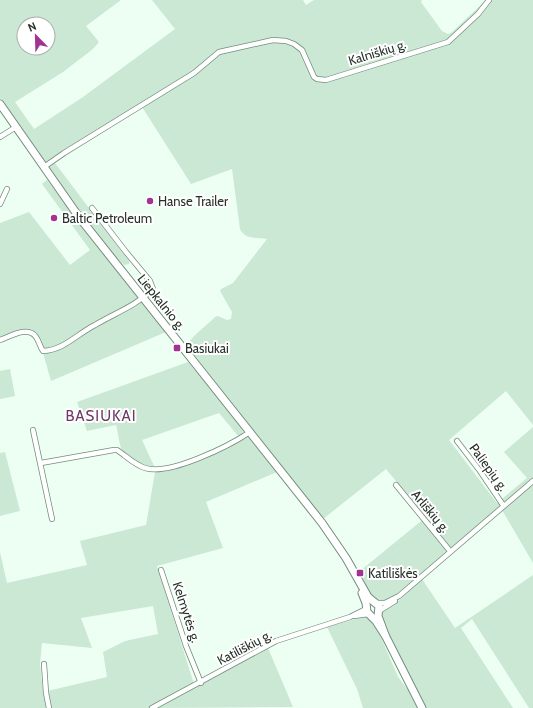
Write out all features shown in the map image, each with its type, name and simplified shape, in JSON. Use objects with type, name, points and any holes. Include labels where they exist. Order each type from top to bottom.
[{"type":"highway","name":"Liepkalnio g.","points":[[0,104],[79,217],[308,504],[346,558],[368,597],[372,609],[422,708]]},
{"type":"street","name":"Kalniškių g.","points":[[44,168],[64,153],[194,72],[219,52],[273,40],[286,41],[299,47],[312,75],[317,79],[326,80],[448,42],[478,14],[490,0]]},
{"type":"street","points":[[0,138],[16,127]]},
{"type":"street","points":[[0,204],[7,189]]},
{"type":"street","points":[[0,340],[15,334],[30,332],[36,337],[43,351],[59,348],[76,339],[97,323],[132,305],[153,289],[150,281],[92,208]]},
{"type":"street","points":[[33,430],[52,519]]},
{"type":"street","points":[[41,463],[117,450],[139,466],[146,469],[158,470],[185,463],[219,450],[250,432]]},
{"type":"street","name":"Paliepių g.","points":[[457,441],[503,505]]},
{"type":"street","name":"Katiliškių g.","points":[[152,708],[201,683],[276,641],[394,602],[450,551],[533,481]]},
{"type":"street","name":"Arliškių g.","points":[[396,485],[450,551]]},
{"type":"street","name":"Kelmytės g.","points":[[161,570],[186,646],[201,683]]},
{"type":"street","name":"Katiliškių g.","points":[[372,609],[399,596]]},
{"type":"street","points":[[44,664],[48,708]]},
{"type":"green space","points":[[0,0],[121,0],[86,26],[99,42],[93,49],[63,72],[15,102],[34,129],[83,97],[175,29],[152,0],[303,0],[306,5],[314,0],[422,0],[421,2],[442,31],[448,34],[451,33],[486,0],[533,0],[533,425],[506,391],[449,440],[497,503],[527,478],[504,452],[533,427],[533,478],[392,598],[384,601],[374,599],[370,595],[360,571],[426,517],[386,469],[323,519],[187,345],[196,334],[215,317],[218,316],[227,320],[231,319],[232,312],[220,291],[233,283],[267,239],[245,235],[240,229],[232,169],[191,184],[142,107],[55,163],[129,261],[129,264],[124,265],[112,253],[82,214],[0,98]]},
{"type":"green space","points":[[47,180],[90,237],[166,332],[51,381],[38,335],[34,332],[25,330],[0,337],[0,223],[29,212],[70,265],[90,250],[42,184]]},
{"type":"green space","points":[[188,362],[241,426],[243,432],[239,437],[219,413],[142,440],[155,468],[137,462],[124,453],[120,445],[116,425],[87,431],[77,402]]},
{"type":"green space","points":[[10,369],[15,396],[0,399],[0,371]]},
{"type":"green space","points":[[248,437],[252,439],[277,472],[206,502],[223,548],[157,566],[194,684],[149,708],[0,708],[0,552],[7,583],[87,565],[80,541],[146,525],[155,472],[188,464]],"holes":[[[153,606],[158,634],[125,641],[103,652],[107,677],[43,692],[40,664],[42,643],[92,648],[81,618]]]},
{"type":"green space","points":[[5,452],[20,511],[0,516],[0,453]]},
{"type":"green space","points":[[533,485],[533,563],[502,510]]},
{"type":"green space","points":[[533,575],[533,708],[529,708],[472,619],[461,628],[513,708],[426,708],[381,618],[381,613],[393,606],[422,579],[455,628]]},
{"type":"green space","points":[[366,616],[374,621],[398,677],[408,690],[417,708],[363,708],[357,689],[327,627]]},
{"type":"green space","points":[[268,648],[293,707],[157,708]]},
{"type":"place","name":"Hanse Trailer","points":[[150,201]]},
{"type":"place","name":"Baltic Petroleum","points":[[54,218]]},
{"type":"place","name":"Basiukai","points":[[177,348]]},
{"type":"place","name":"Katiliškės","points":[[360,573]]},
{"type":"district","name":"BASIUKAI","points":[[101,416]]}]
